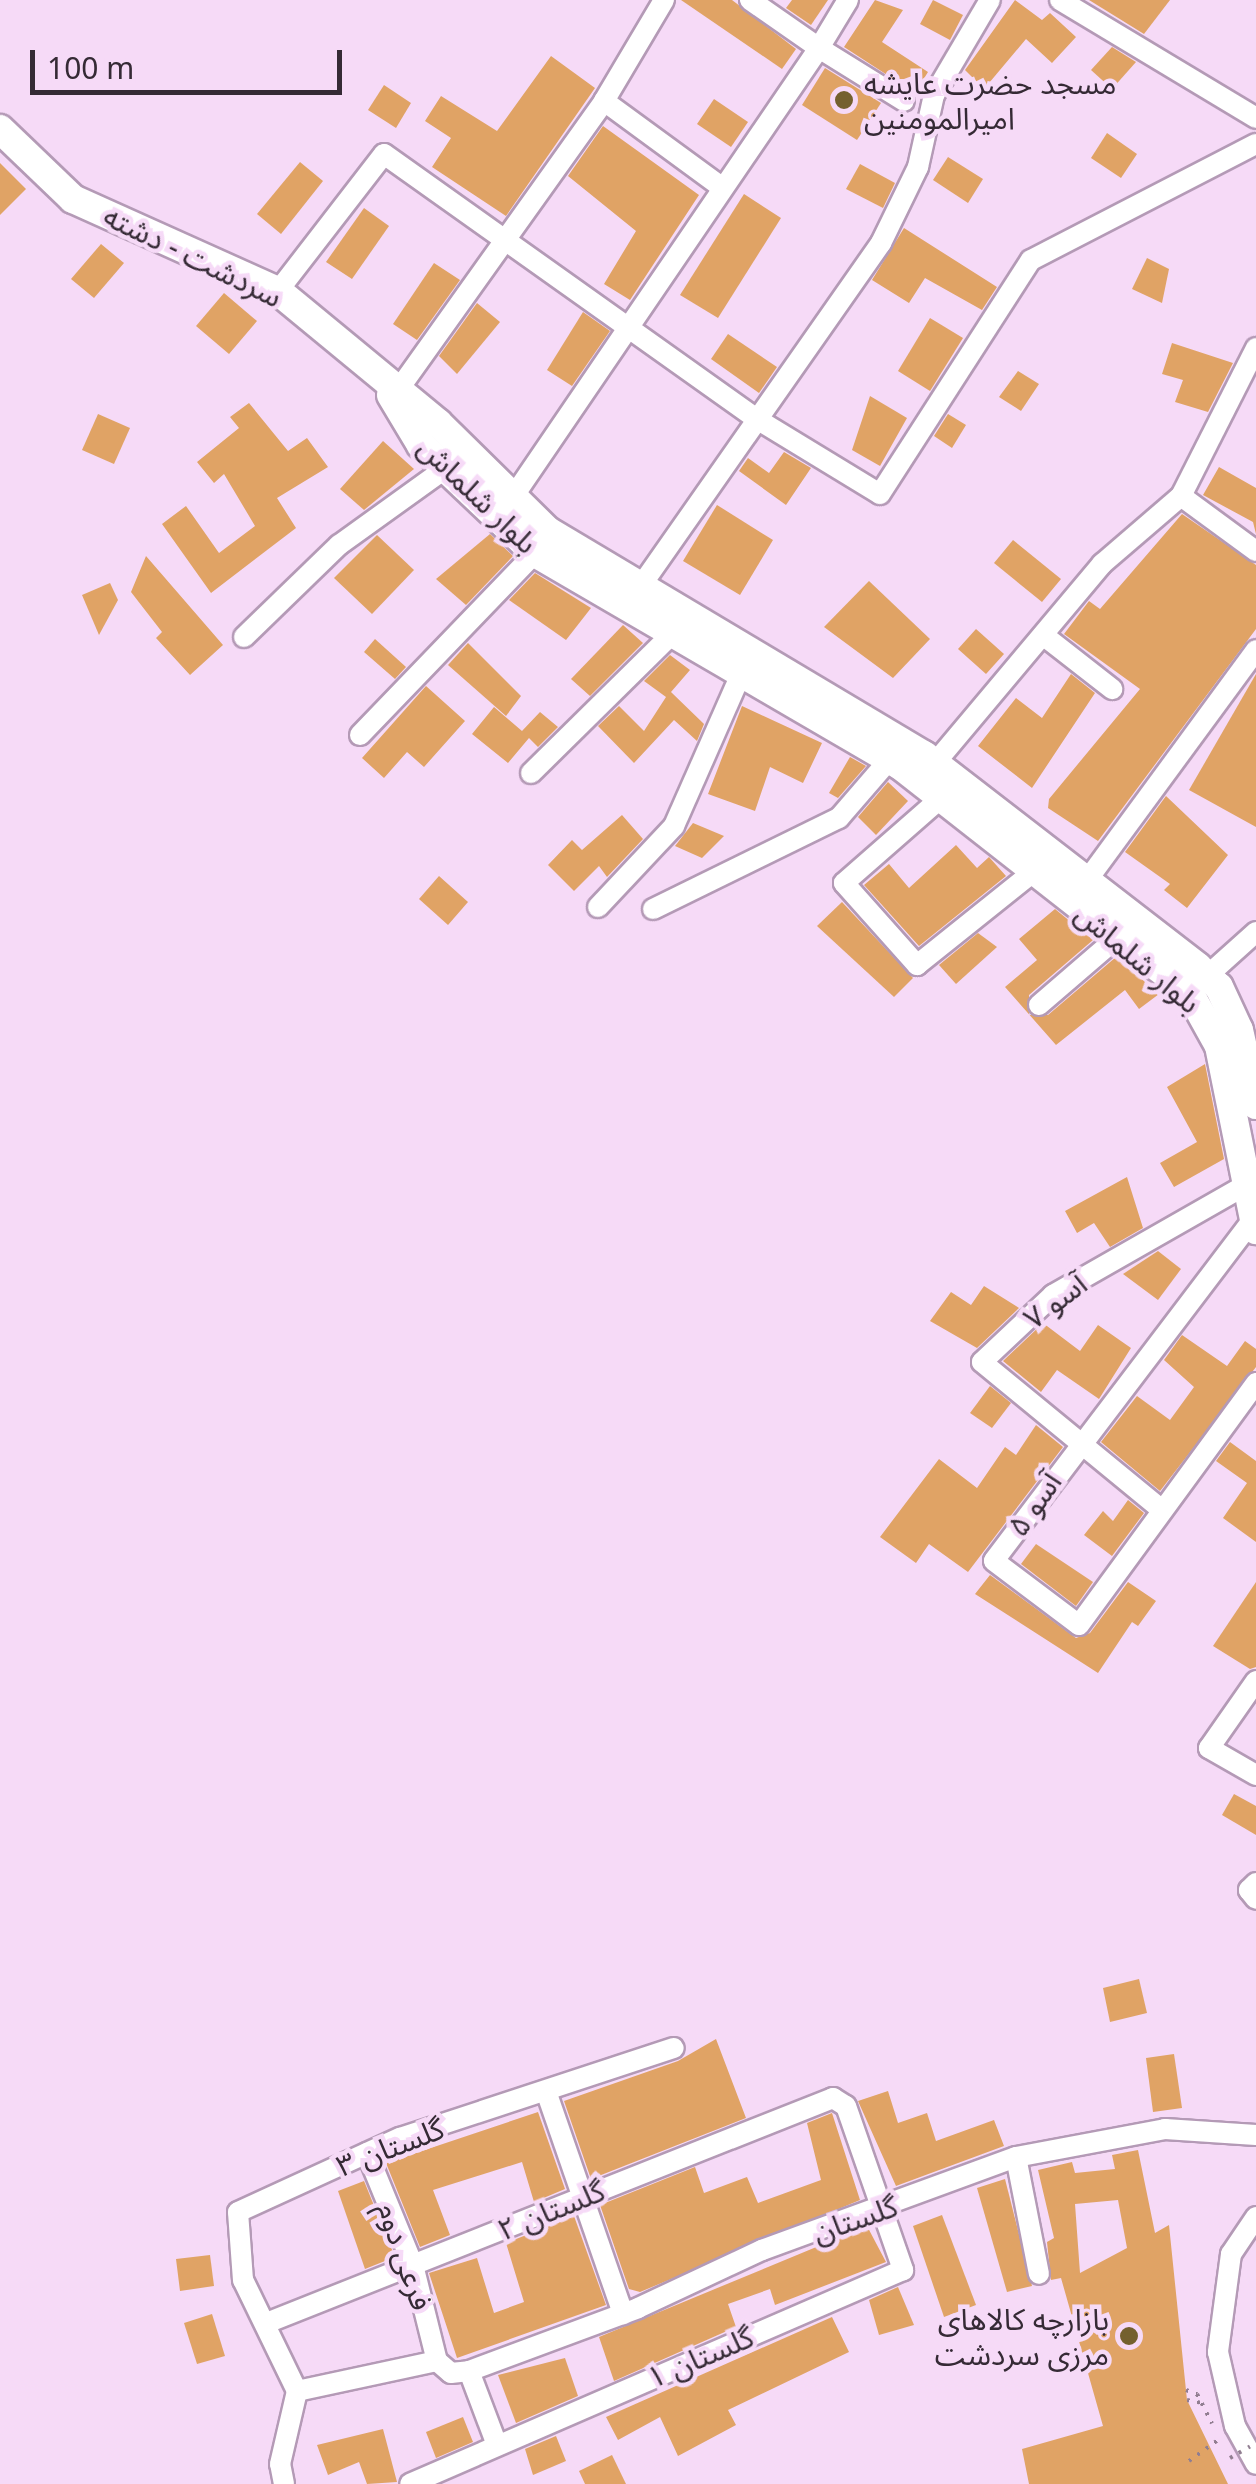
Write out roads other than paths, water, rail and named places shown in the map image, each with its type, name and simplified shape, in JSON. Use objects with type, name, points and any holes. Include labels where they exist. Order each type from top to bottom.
[{"type":"main road","name":"سردشت - دشته","points":[[0,129],[73,199],[278,291],[391,390]]},
{"type":"main road","name":"بلوار شلماش","points":[[391,390],[479,480],[535,552],[670,636],[890,759],[1118,938],[1207,1015],[1253,1226]]},
{"type":"main road","name":"بلوار شلماش","points":[[479,480],[638,590],[786,669],[935,764],[1207,976],[1239,1030],[1256,1105]]},
{"type":"street","points":[[391,390],[604,101],[664,0]]},
{"type":"street","points":[[750,0],[904,100]]},
{"type":"street","points":[[244,637],[339,545],[479,480],[632,326],[848,0]]},
{"type":"street","points":[[638,590],[760,421],[880,243],[918,167],[934,95],[990,0]]},
{"type":"street","points":[[1060,0],[1256,118]]},
{"type":"street","points":[[604,101],[722,188]]},
{"type":"street","points":[[278,291],[384,154],[502,240],[632,326],[760,421],[880,494],[1031,260],[1256,144]]},
{"type":"street","points":[[935,764],[1102,564],[1181,496],[1256,348]]},
{"type":"street","points":[[1181,496],[1256,550]]},
{"type":"street","points":[[360,736],[535,552]]},
{"type":"street","points":[[1043,634],[1112,689]]},
{"type":"street","points":[[531,774],[670,636]]},
{"type":"street","points":[[1086,884],[1256,650]]},
{"type":"street","points":[[598,908],[674,826],[741,674]]},
{"type":"street","points":[[653,909],[839,818],[890,759]]},
{"type":"street","points":[[941,798],[844,884],[918,965],[1034,872]]},
{"type":"street","points":[[1207,976],[1256,932]]},
{"type":"street","points":[[1039,1005],[1118,938]]},
{"type":"street","name":"آسو ۷","points":[[1079,1440],[982,1362],[1054,1295],[1242,1187]]},
{"type":"street","name":"آسو ۵","points":[[1253,1226],[1079,1440],[994,1560],[1078,1625],[1256,1383]]},
{"type":"street","points":[[1079,1440],[1162,1510]]},
{"type":"street","points":[[1256,1681],[1209,1748],[1256,1775]]},
{"type":"street","points":[[1256,1883],[1249,1890],[1256,1899]]},
{"type":"street","name":"گلستان ۳","points":[[269,2322],[243,2280],[238,2212],[367,2153],[674,2048]]},
{"type":"street","points":[[547,2094],[623,2314]]},
{"type":"street","name":"گلستان ۲","points":[[269,2322],[832,2098],[846,2106],[886,2210]]},
{"type":"street","name":"گلستان","points":[[470,2371],[623,2314],[762,2250],[886,2210],[1016,2157],[1165,2129],[1256,2135]]},
{"type":"street","name":"فرعی دوم","points":[[367,2153],[414,2265],[437,2361]]},
{"type":"street","points":[[1016,2157],[1039,2274]]},
{"type":"street","name":"گلستان ۱","points":[[410,2484],[440,2478],[497,2444],[902,2270],[886,2210]]},
{"type":"street","points":[[1256,2217],[1231,2254],[1218,2352],[1235,2426],[1256,2464]]},
{"type":"street","points":[[269,2322],[297,2391],[280,2464],[284,2484]]},
{"type":"street","points":[[297,2391],[437,2361],[451,2373],[470,2371],[497,2444]]},
{"type":"place","name":"مسجد حضرت عایشه امیرالمومنین","points":[[844,100]]},
{"type":"place","name":"بازارچه کالاهای مرزی سردشت","points":[[1129,2336]]}]
